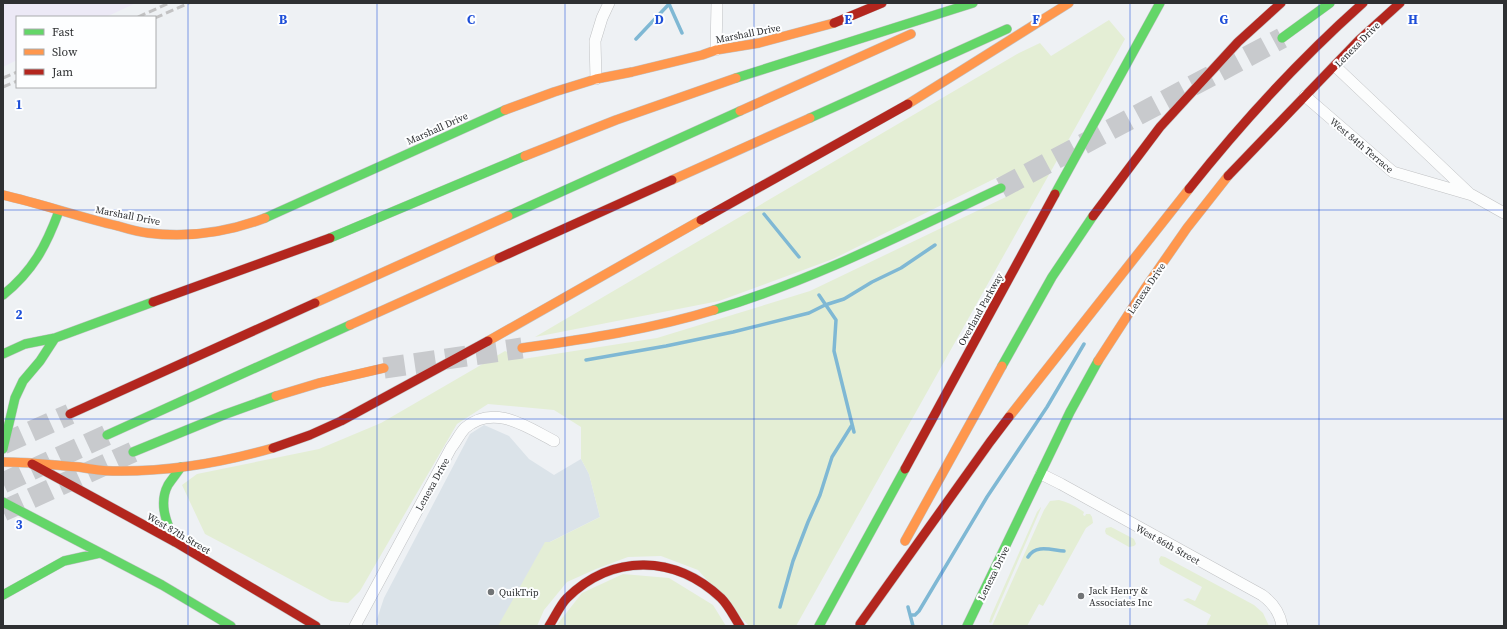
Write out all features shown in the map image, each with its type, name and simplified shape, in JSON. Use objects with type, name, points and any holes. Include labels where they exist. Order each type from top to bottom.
[{"type":"main road","name":"Marshall Drive","points":[[3,195],[30,201],[104,223],[147,233],[184,234],[221,231],[252,223],[280,212],[387,162],[513,106],[596,79],[687,59],[716,50],[759,44],[803,32],[836,22],[882,3]]},
{"type":"main road","points":[[3,354],[25,344],[55,338],[337,234],[484,172],[616,120],[726,81],[973,3]]},
{"type":"main road","points":[[70,414],[981,3]]},
{"type":"main road","points":[[108,435],[1065,3]]},
{"type":"main road","points":[[3,462],[29,462],[112,471],[149,470],[181,467],[247,456],[278,447],[310,435],[391,395],[534,316],[718,210],[903,107],[1069,3]]},
{"type":"main road","name":"Overland Parkway","points":[[820,626],[1160,3]]},
{"type":"main road","points":[[902,547],[1020,331],[1052,277],[1089,222],[1160,127],[1238,42],[1281,3]]},
{"type":"main road","points":[[1282,38],[1330,3]]},
{"type":"main road","points":[[859,625],[990,442],[1221,148],[1302,59],[1363,3]]},
{"type":"main road","name":"Lenexa Drive","points":[[967,626],[1070,412],[1100,357],[1183,234],[1231,172],[1359,40],[1400,3]]},
{"type":"main road","points":[[522,348],[588,339],[640,329],[715,310],[758,296],[854,256],[1001,188]]},
{"type":"main road","points":[[3,295],[14,287],[38,261],[47,244],[60,211]]},
{"type":"main road","points":[[3,449],[15,398],[23,382],[40,361],[55,338]]},
{"type":"main road","points":[[133,452],[216,416],[254,402],[327,380],[384,368]]},
{"type":"main road","name":"West 87th Street","points":[[3,449],[175,542],[316,626]]},
{"type":"main road","points":[[175,542],[164,518],[163,499],[168,485],[181,467]]},
{"type":"main road","points":[[3,502],[162,585],[231,626]]},
{"type":"main road","points":[[3,595],[64,561],[100,553]]},
{"type":"main road","points":[[859,625],[894,561]]},
{"type":"main road","points":[[549,626],[560,606],[570,594],[583,583],[612,568],[644,564],[675,569],[693,576],[707,585],[729,608],[740,626]]},
{"type":"street","points":[[596,79],[595,41],[602,18],[609,3]]},
{"type":"street","points":[[716,50],[717,3]]},
{"type":"street","name":"West 84th Terrace","points":[[1335,66],[1472,195]]},
{"type":"street","name":"West 84th Terrace","points":[[1305,96],[1393,172],[1472,195],[1504,213]]},
{"type":"street","name":"Lenexa Drive","points":[[355,626],[451,448],[464,429],[474,422],[484,418],[497,417],[514,420],[554,441]]},
{"type":"street","name":"West 86th Street","points":[[1040,474],[1061,484],[1262,595],[1272,603],[1281,619],[1282,626]]},
{"type":"shaded area","points":[[3,3],[136,3],[108,16],[16,16],[16,60],[3,67]]},
{"type":"shaded area","points":[[484,425],[509,436],[529,459],[554,475],[581,459],[589,474],[600,517],[550,542],[504,626],[382,626],[376,622],[384,598],[470,434]]},
{"type":"green space","points":[[1109,20],[1125,39],[796,626],[749,626],[698,570],[661,556],[628,557],[567,582],[544,610],[537,626],[498,626],[545,542],[550,542],[600,517],[589,474],[581,459],[581,427],[554,410],[488,404],[457,424],[360,591],[348,603],[331,601],[205,534],[182,485],[197,474],[319,449],[381,423],[505,351],[523,359],[657,338],[810,291],[1008,196],[998,177],[833,259],[719,301],[535,337],[1019,53],[1040,43],[1051,56]]},
{"type":"green space","points":[[1059,500],[1078,508],[1084,512],[1083,515],[1085,516],[1086,514],[1090,514],[1093,523],[1086,528],[1043,606],[1039,604],[1027,626],[992,626],[1044,510],[1050,501]]},
{"type":"green space","points":[[1041,507],[991,623],[989,622],[991,616],[1037,512]]},
{"type":"green space","points":[[1111,527],[1134,539],[1136,544],[1129,547],[1106,534],[1106,528]]},
{"type":"green space","points":[[1161,556],[1254,605],[1263,613],[1269,626],[1206,626],[1211,615],[1183,600],[1188,598],[1195,601],[1202,587],[1160,564],[1159,559]]},
{"type":"green space","points":[[623,574],[669,578],[713,605],[726,626],[556,626],[582,593]]},
{"type":"waterway","points":[[636,39],[670,3]]},
{"type":"waterway","points":[[669,4],[682,33]]},
{"type":"waterway","points":[[764,214],[799,257]]},
{"type":"waterway","points":[[586,360],[666,346],[733,332],[809,313],[825,305],[844,299],[872,282],[901,268],[935,245]]},
{"type":"waterway","points":[[819,295],[836,320],[834,351],[854,432]]},
{"type":"waterway","points":[[910,615],[915,615],[919,611],[987,497],[1047,407],[1084,344]]},
{"type":"waterway","points":[[780,607],[793,561],[820,495],[832,457],[852,425]]},
{"type":"waterway","points":[[1028,557],[1035,550],[1039,549],[1064,551]]},
{"type":"waterway","points":[[908,607],[913,626]]},
{"type":"tunnel","points":[[1001,188],[1282,38]]},
{"type":"tunnel","points":[[384,368],[522,348]]},
{"type":"tunnel","points":[[3,444],[70,414]]},
{"type":"tunnel","points":[[3,483],[107,435]]},
{"type":"tunnel","points":[[3,511],[133,452]]},
{"type":"railway","points":[[140,16],[169,3]]},
{"type":"railway","points":[[156,18],[189,3]]},
{"type":"railway","points":[[3,78],[16,72]]},
{"type":"railway","points":[[3,87],[16,81]]},
{"type":"traffic: fast","points":[[736,78],[973,3]]},
{"type":"traffic: fast","points":[[1055,194],[1160,3]]},
{"type":"traffic: fast","points":[[1282,38],[1330,3]]},
{"type":"traffic: fast","points":[[810,118],[1007,29]]},
{"type":"traffic: fast","points":[[265,218],[505,110]]},
{"type":"traffic: fast","points":[[508,216],[740,111]]},
{"type":"traffic: fast","points":[[330,238],[525,156]]},
{"type":"traffic: fast","points":[[714,310],[751,298],[824,270],[1001,188]]},
{"type":"traffic: fast","points":[[3,295],[23,277],[37,257],[49,236],[59,211]]},
{"type":"traffic: fast","points":[[1002,366],[1052,277],[1093,216]]},
{"type":"traffic: fast","points":[[3,354],[25,344],[55,338],[153,302]]},
{"type":"traffic: fast","points":[[107,435],[350,325]]},
{"type":"traffic: fast","points":[[3,449],[15,398],[23,381],[40,361],[55,338]]},
{"type":"traffic: fast","points":[[967,626],[1070,412],[1098,361]]},
{"type":"traffic: fast","points":[[133,452],[226,414],[276,396]]},
{"type":"traffic: fast","points":[[175,542],[165,514],[164,499],[168,485],[181,467]]},
{"type":"traffic: fast","points":[[819,626],[905,469]]},
{"type":"traffic: fast","points":[[3,502],[162,585],[231,626]]},
{"type":"traffic: fast","points":[[3,595],[64,561],[100,553]]},
{"type":"traffic: slow","points":[[908,104],[1069,3]]},
{"type":"traffic: slow","points":[[505,110],[554,92],[596,79],[632,72],[702,55],[716,50],[759,43],[834,23]]},
{"type":"traffic: slow","points":[[740,111],[911,34]]},
{"type":"traffic: slow","points":[[525,156],[616,120],[736,78]]},
{"type":"traffic: slow","points":[[672,180],[810,118]]},
{"type":"traffic: slow","points":[[1098,361],[1146,287],[1187,228],[1228,176]]},
{"type":"traffic: slow","points":[[1009,417],[1189,189]]},
{"type":"traffic: slow","points":[[3,195],[144,233],[178,235],[207,233],[237,227],[265,218]]},
{"type":"traffic: slow","points":[[315,303],[508,216]]},
{"type":"traffic: slow","points":[[488,341],[701,220]]},
{"type":"traffic: slow","points":[[350,325],[499,258]]},
{"type":"traffic: slow","points":[[522,348],[643,328],[714,310]]},
{"type":"traffic: slow","points":[[905,541],[1002,366]]},
{"type":"traffic: slow","points":[[276,396],[319,383],[384,368]]},
{"type":"traffic: slow","points":[[3,462],[22,462],[109,471],[153,470],[194,466],[273,448]]},
{"type":"traffic: jam","points":[[834,23],[882,3]]},
{"type":"traffic: jam","points":[[1093,216],[1160,127],[1238,42],[1281,3]]},
{"type":"traffic: jam","points":[[1189,189],[1230,139],[1272,92],[1316,47],[1363,3]]},
{"type":"traffic: jam","points":[[1228,176],[1359,40],[1400,3]]},
{"type":"traffic: jam","points":[[701,220],[908,104]]},
{"type":"traffic: jam","points":[[499,258],[672,180]]},
{"type":"traffic: jam","points":[[905,469],[1055,194]]},
{"type":"traffic: jam","points":[[153,302],[330,238]]},
{"type":"traffic: jam","points":[[70,414],[315,303]]},
{"type":"traffic: jam","points":[[273,448],[310,435],[341,421],[488,341]]},
{"type":"traffic: jam","points":[[860,624],[1009,417]]},
{"type":"traffic: jam","points":[[32,464],[175,542],[316,626]]},
{"type":"traffic: jam","points":[[549,626],[564,601],[585,583],[604,573],[624,567],[644,565],[664,567],[684,574],[703,584],[724,601],[740,626]]},
{"type":"place","name":"QuikTrip","points":[[491,592]]},
{"type":"place","name":"Jack Henry & Associates Inc","points":[[1081,596]]}]
